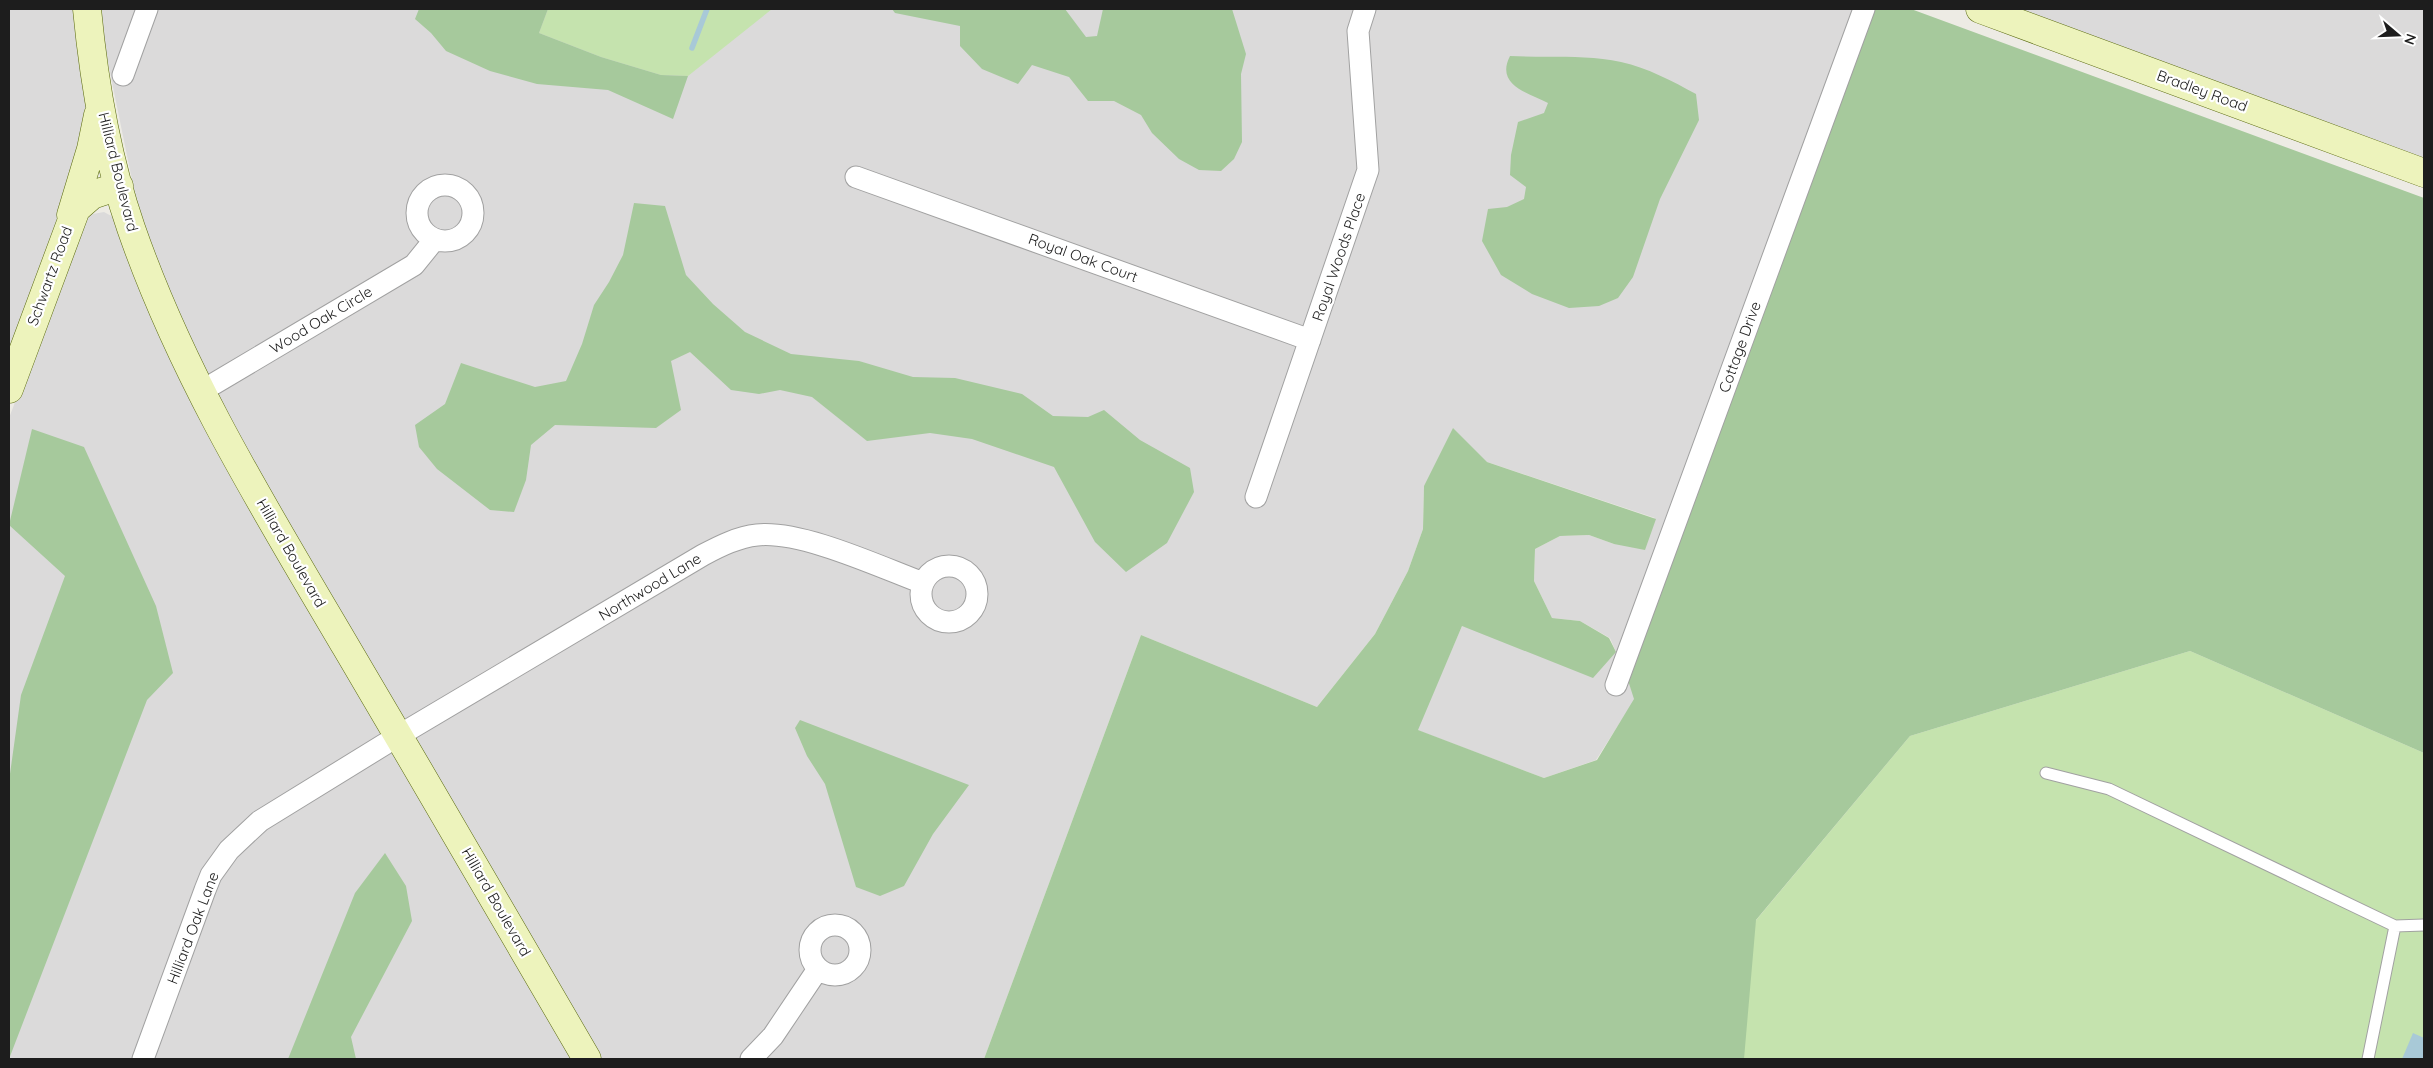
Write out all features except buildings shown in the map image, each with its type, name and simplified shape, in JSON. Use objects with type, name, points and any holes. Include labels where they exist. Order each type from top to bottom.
[{"type":"street","name":"Hilliard Boulevard","points":[[87,9],[101,100],[119,186],[134,235],[170,330],[200,392],[281,538],[587,1059]]},
{"type":"street","points":[[123,75],[147,9]]},
{"type":"street","name":"Royal Woods Place","points":[[1256,497],[1368,170],[1358,31],[1365,9]]},
{"type":"street","name":"Cottage Drive","points":[[1616,685],[1864,9]]},
{"type":"street","name":"Bradley Road","points":[[1980,9],[2424,173]]},
{"type":"street","points":[[67,229],[91,149],[101,100]]},
{"type":"street","name":"Royal Oak Court","points":[[856,177],[1310,340]]},
{"type":"street","name":"Schwartz Road","points":[[9,389],[67,229],[80,204],[97,192],[119,186]]},
{"type":"street","name":"Wood Oak Circle","points":[[200,392],[414,265],[435,239]]},
{"type":"street","name":"Northwood Lane","points":[[398,736],[703,555],[745,537],[771,534],[798,538],[922,583]]},
{"type":"street","name":"Hilliard Oak Lane","points":[[143,1059],[205,890],[212,875],[229,850],[260,821],[398,736]]},
{"type":"street","points":[[751,1059],[773,1036],[818,969]]},
{"type":"lane","points":[[2046,773],[2109,789],[2395,926],[2424,925]]},
{"type":"lane","points":[[2368,1059],[2395,926]]},
{"type":"shaded area","points":[[9,9],[87,9],[101,100],[9,389]]},
{"type":"shaded area","points":[[97,9],[1855,9],[1625,672],[1635,699],[1596,760],[1544,778],[1417,730],[1462,626],[1616,652],[1610,638],[1580,621],[1552,618],[1534,581],[1535,549],[1560,536],[1589,535],[1614,544],[1655,518],[1487,462],[1424,486],[1423,529],[1408,571],[1375,634],[1317,707],[1141,635],[984,1059],[597,1059],[227,425],[182,330],[140,219]]},
{"type":"shaded area","points":[[1980,9],[2424,9],[2424,173]]},
{"type":"shaded area","points":[[104,212],[115,218],[577,1059],[9,1059],[9,418],[86,217]]},
{"type":"green space","points":[[419,9],[548,9],[539,33],[601,57],[661,75],[688,76],[673,119],[608,90],[537,84],[490,71],[446,51],[431,33],[415,19]]},
{"type":"green space","points":[[548,9],[772,9],[688,76],[661,75],[601,57],[539,33]]},
{"type":"green space","points":[[892,9],[1065,9],[1086,37],[1097,36],[1103,9],[1232,9],[1246,54],[1241,74],[1242,142],[1234,159],[1221,171],[1199,170],[1179,159],[1152,133],[1141,115],[1114,101],[1088,101],[1069,77],[1032,65],[1018,84],[982,69],[960,46],[960,26],[895,13]]},
{"type":"green space","points":[[1864,9],[1911,9],[2424,198],[2424,753],[2190,651],[1910,736],[1756,920],[1744,1059],[984,1059],[1141,635],[1317,707],[1375,634],[1408,571],[1423,529],[1424,486],[1453,428],[1487,462],[1656,519],[1645,550],[1614,544],[1589,535],[1560,536],[1535,549],[1534,581],[1552,618],[1580,621],[1609,638],[1616,652],[1593,678],[1462,626],[1418,730],[1544,778],[1597,760],[1634,699],[1623,665]]},
{"type":"green space","points":[[1510,56],[1580,57],[1621,62],[1650,71],[1696,94],[1699,120],[1660,199],[1633,277],[1618,298],[1599,306],[1569,308],[1532,294],[1501,275],[1482,241],[1488,209],[1507,207],[1524,199],[1526,187],[1510,175],[1511,155],[1518,122],[1544,113],[1548,103],[1516,87],[1510,81],[1507,74],[1507,66]]},
{"type":"green space","points":[[634,203],[665,206],[686,275],[713,304],[745,332],[791,354],[859,361],[913,377],[955,378],[1022,394],[1053,416],[1088,417],[1104,410],[1140,440],[1190,468],[1194,492],[1167,543],[1126,572],[1095,542],[1054,467],[972,439],[930,433],[867,441],[812,397],[780,390],[759,394],[731,390],[690,352],[671,361],[681,410],[656,428],[555,425],[531,445],[526,480],[514,512],[490,510],[437,469],[419,447],[415,425],[445,404],[461,363],[535,387],[566,381],[582,344],[594,305],[623,255]]},
{"type":"green space","points":[[32,429],[84,447],[156,606],[173,673],[147,700],[9,1059],[9,781],[21,695],[65,576],[9,525]]},
{"type":"green space","points":[[2190,651],[2424,753],[2424,1059],[1594,1059],[1732,949],[1910,736]]},
{"type":"green space","points":[[800,720],[969,785],[933,834],[904,886],[880,896],[856,887],[825,784],[807,756],[795,728]]},
{"type":"green space","points":[[385,853],[406,886],[412,921],[351,1037],[356,1059],[288,1059],[355,893]]},
{"type":"water","points":[[2413,1033],[2424,1038],[2424,1059],[2402,1059]]},
{"type":"waterway","points":[[692,48],[707,9]]}]
